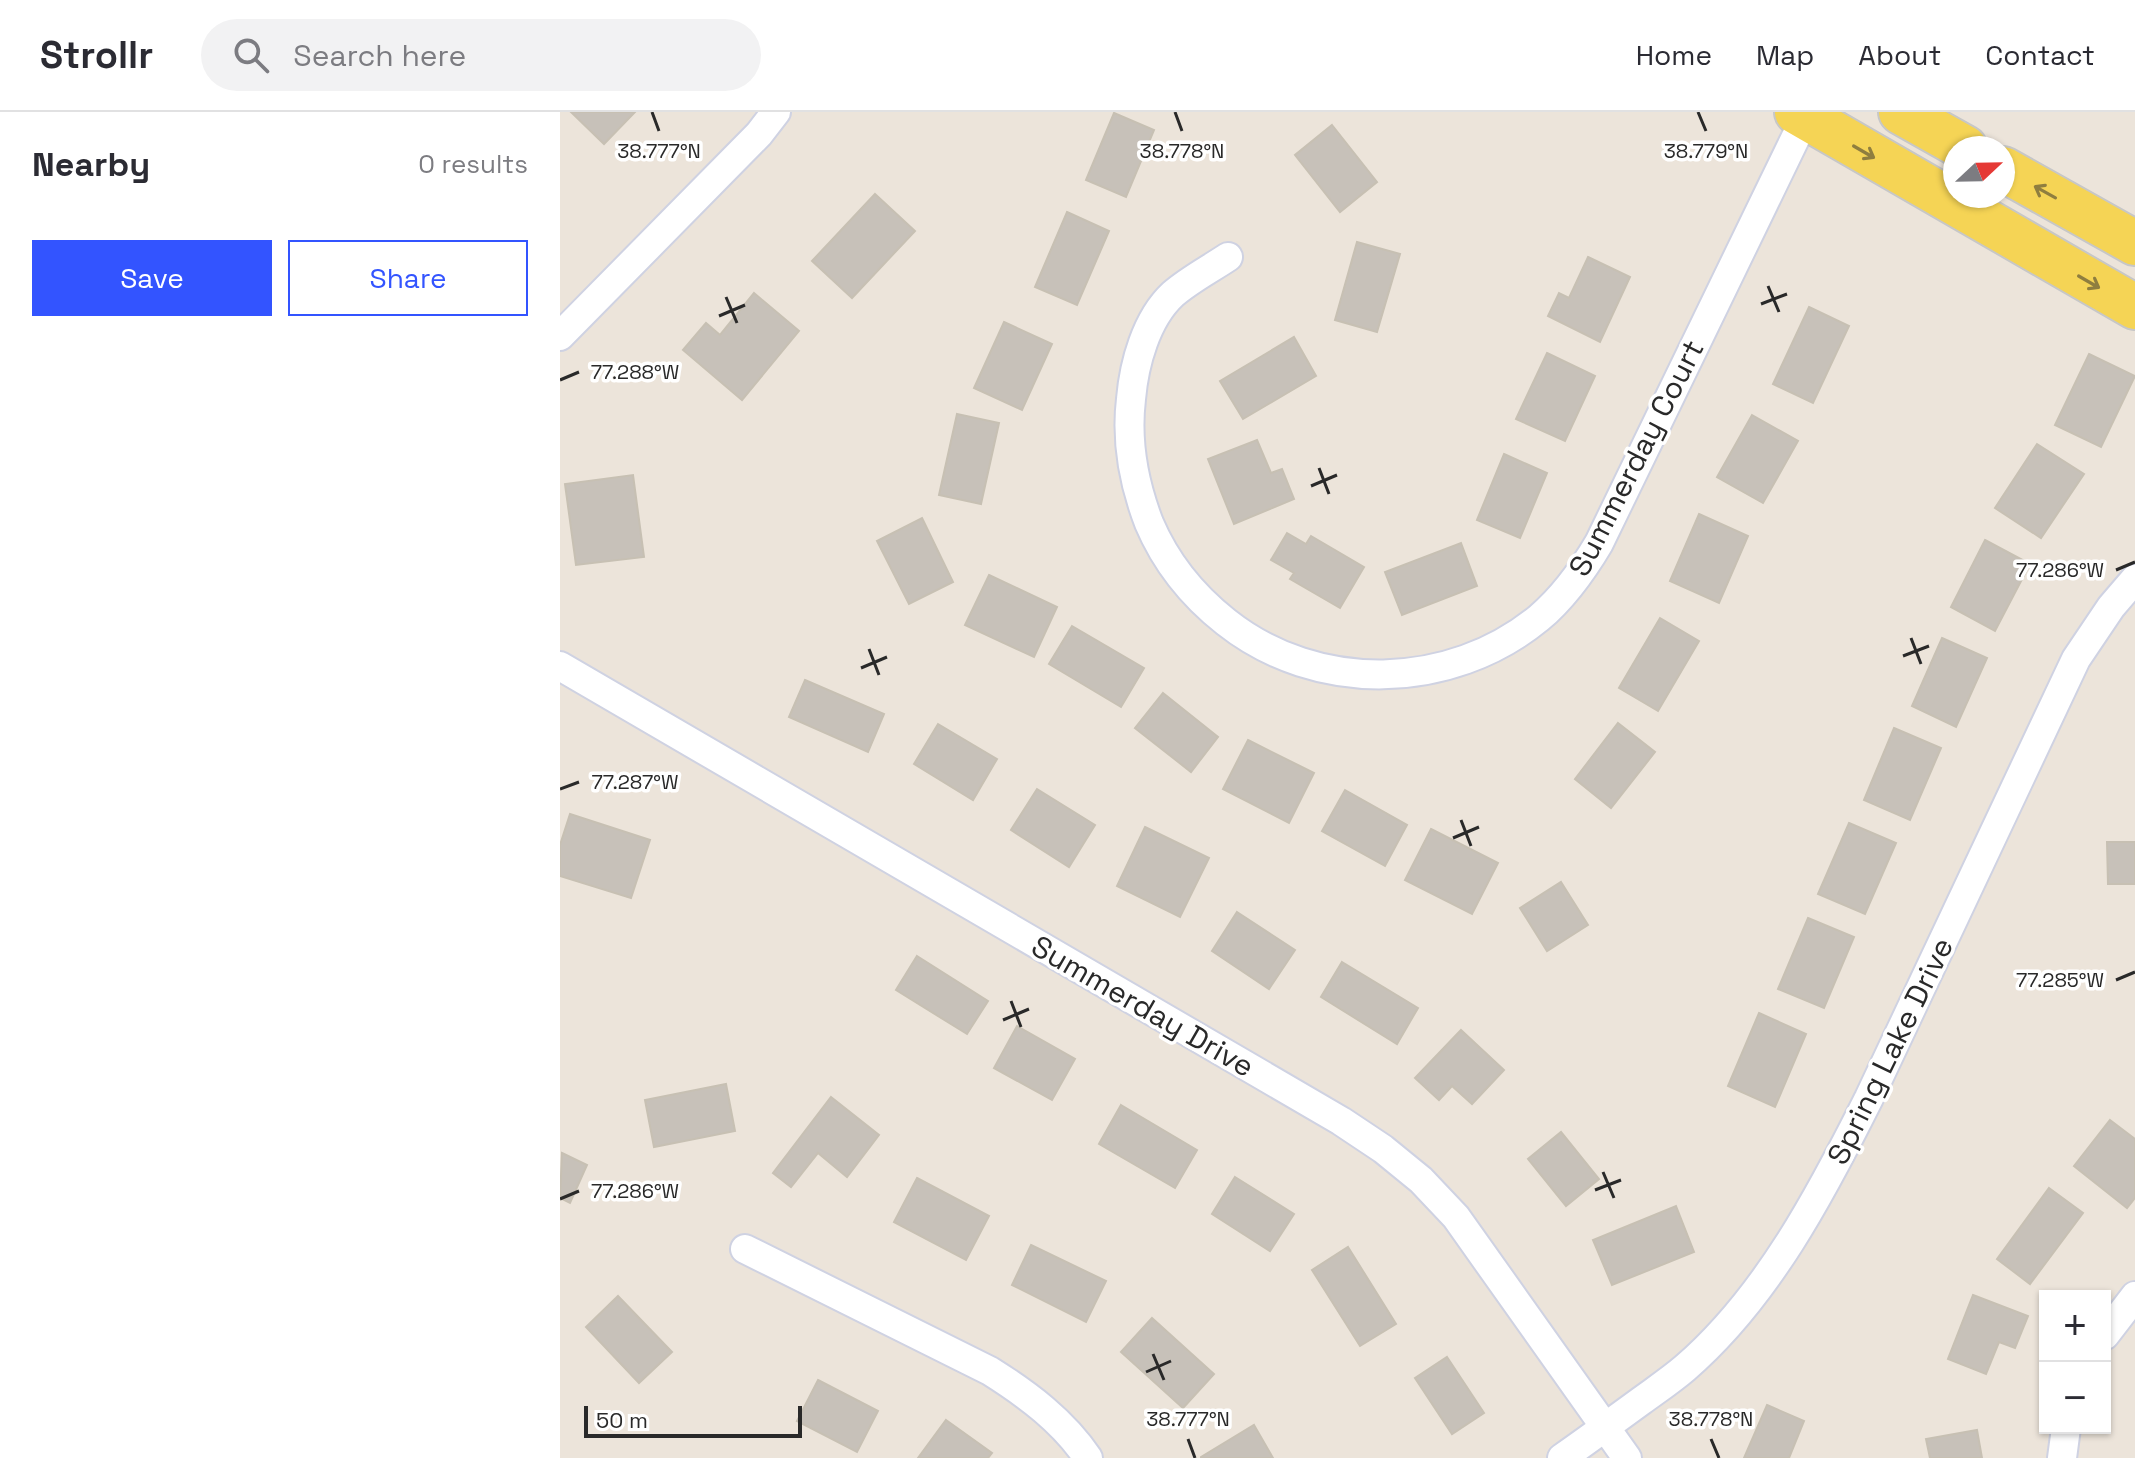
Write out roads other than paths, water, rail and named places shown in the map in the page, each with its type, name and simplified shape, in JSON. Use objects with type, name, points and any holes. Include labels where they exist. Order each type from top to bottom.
[{"type":"main road","points":[[1901,112],[1944,136]]},
{"type":"main road","points":[[1803,114],[2135,307]]},
{"type":"main road","points":[[2015,176],[2135,243]]},
{"type":"street","points":[[560,336],[759,134],[776,112]]},
{"type":"street","name":"Summerday Court","points":[[1228,257],[1173,295],[1158,313],[1136,365],[1129,411],[1130,453],[1140,499],[1155,538],[1168,560],[1208,608],[1241,634],[1277,654],[1316,668],[1378,676],[1440,668],[1485,652],[1525,629],[1560,598],[1586,565],[1803,114]]},
{"type":"street","name":"Spring Lake Drive","points":[[1562,1458],[1684,1369],[1709,1345],[1747,1301],[1796,1233],[1833,1170],[1869,1098],[2076,659],[2111,607],[2135,579]]},
{"type":"street","name":"Summerday Drive","points":[[560,666],[1341,1121],[1383,1149],[1421,1180],[1456,1217],[1627,1458]]},
{"type":"street","points":[[745,1249],[990,1371],[1052,1416],[1088,1458]]},
{"type":"street","points":[[2111,1327],[2135,1296]]},
{"type":"street","points":[[2062,1458],[2065,1434]]}]
